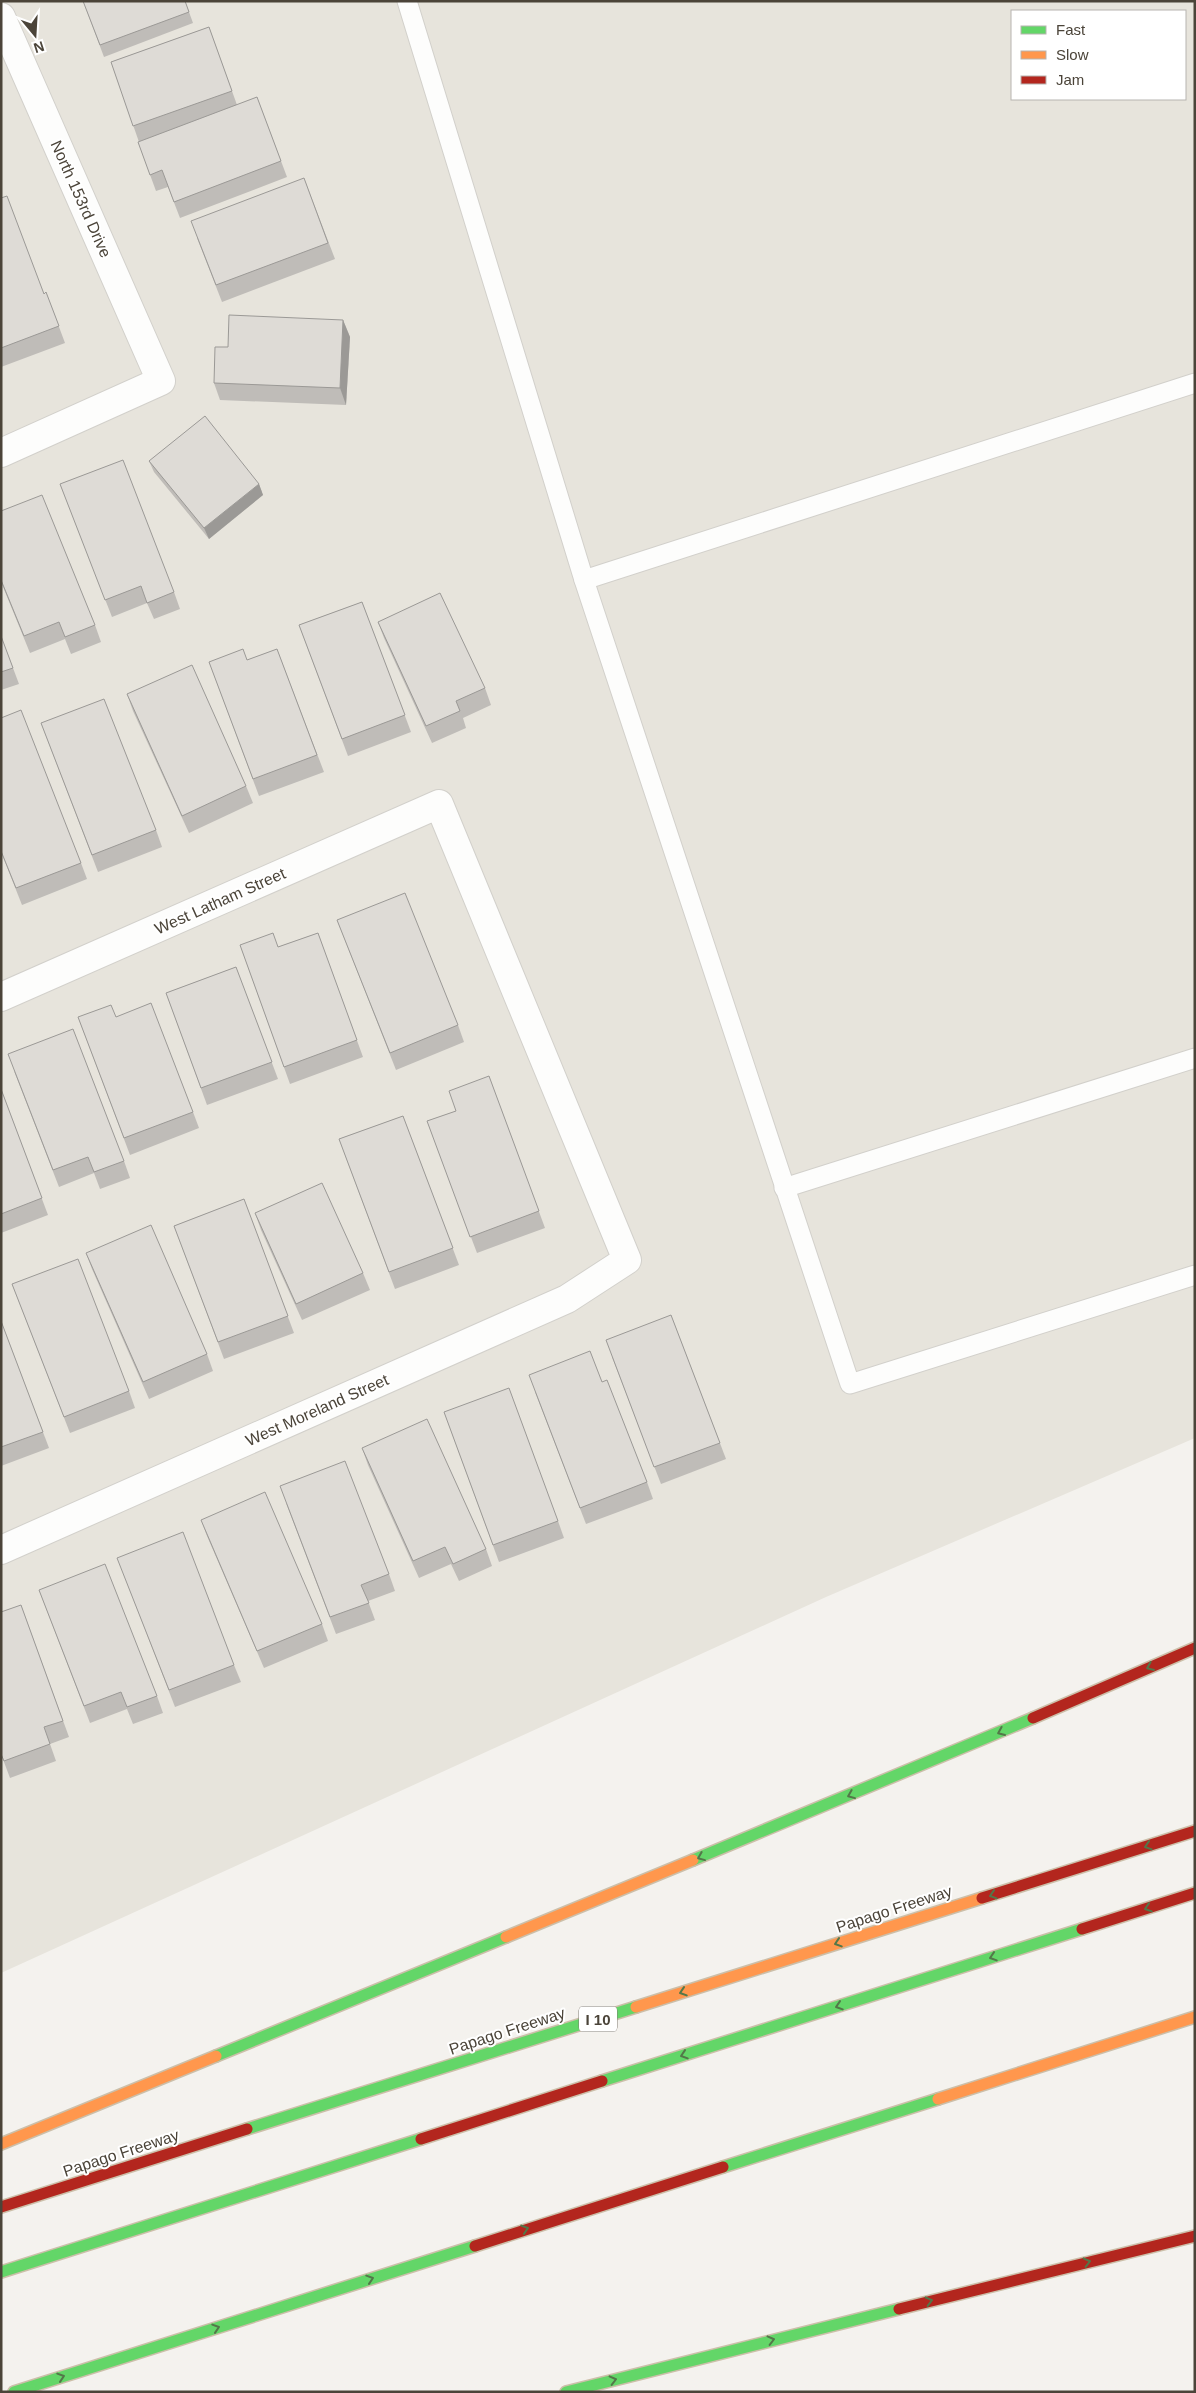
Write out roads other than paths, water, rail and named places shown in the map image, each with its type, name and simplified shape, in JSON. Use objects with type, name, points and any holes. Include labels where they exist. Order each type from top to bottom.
[{"type":"highway","points":[[1,2144],[864,1790],[1195,1648]]},
{"type":"highway","name":"Papago Freeway","points":[[1,2208],[1195,1831]]},
{"type":"highway","points":[[1,2272],[1195,1893]]},
{"type":"highway","points":[[14,2392],[1195,2017]]},
{"type":"highway","points":[[566,2392],[1195,2236]]},
{"type":"street","name":"North 153rd Drive","points":[[1,17],[161,381],[1,453]]},
{"type":"street","name":"West Latham Street","points":[[1,997],[439,804],[627,1260]]},
{"type":"street","name":"West Moreland Street","points":[[1,1550],[567,1299],[627,1260]]},
{"type":"lane","points":[[407,1],[584,580],[850,1384],[1195,1275]]},
{"type":"lane","points":[[584,580],[1195,384]]},
{"type":"lane","points":[[784,1188],[1195,1058]]}]
